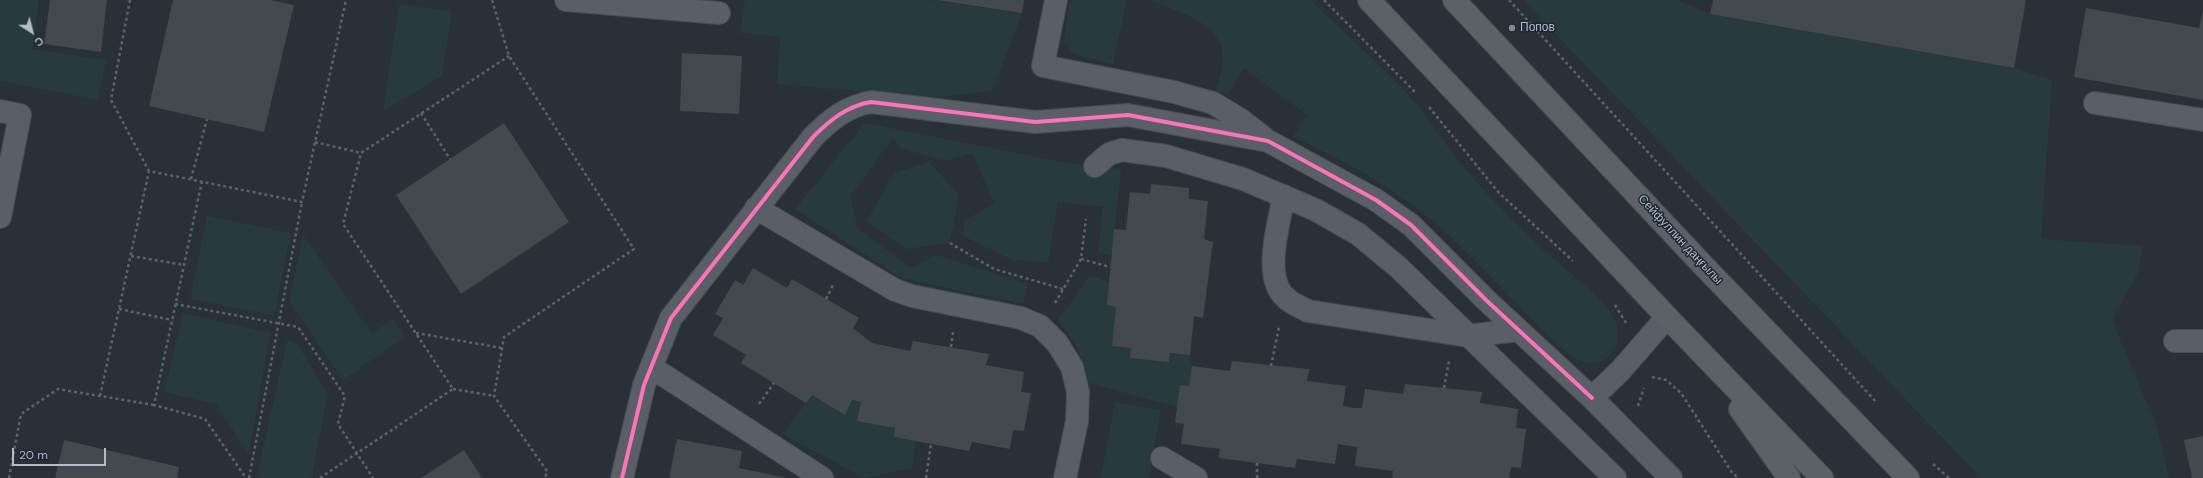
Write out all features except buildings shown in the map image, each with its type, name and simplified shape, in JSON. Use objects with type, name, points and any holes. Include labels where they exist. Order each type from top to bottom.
[{"type":"main road","points":[[1369,0],[1667,317],[1822,478]]},
{"type":"main road","name":"Сейфуллин даңғылы","points":[[1454,0],[1704,267],[1906,475]]},
{"type":"main road","points":[[1697,348],[1789,478]]},
{"type":"street","points":[[566,0],[719,13]]},
{"type":"street","points":[[1056,0],[1043,66],[1174,92],[1213,103],[1241,120],[1268,141],[1394,212],[1411,225],[1518,330],[1592,398],[1671,478]]},
{"type":"street","points":[[622,478],[644,385],[671,318],[756,208],[824,126],[846,110],[858,104],[871,102],[1035,122],[1128,115],[1268,141]]},
{"type":"street","points":[[2095,103],[2203,120]]},
{"type":"street","points":[[0,111],[20,115],[0,217]]},
{"type":"street","points":[[1095,166],[1109,154],[1122,150],[1166,156],[1243,179],[1316,210],[1358,234],[1398,268],[1615,478]]},
{"type":"street","points":[[1284,196],[1273,255],[1276,281],[1285,298],[1308,311],[1468,336],[1518,330]]},
{"type":"street","points":[[756,208],[895,290],[912,296],[1021,318],[1040,326],[1057,342],[1072,367],[1078,392],[1077,421],[1066,478]]},
{"type":"street","points":[[1592,398],[1621,370],[1667,317]]},
{"type":"street","points":[[2175,341],[2203,341]]},
{"type":"street","points":[[651,368],[822,478]]},
{"type":"street","points":[[1162,458],[1196,478]]},
{"type":"path","points":[[100,396],[149,171],[111,100],[130,0]]},
{"type":"path","points":[[249,478],[302,202],[346,0]]},
{"type":"path","points":[[492,0],[509,56],[634,249],[504,337],[494,396],[546,471],[545,478]]},
{"type":"path","points":[[1324,0],[1421,98]]},
{"type":"path","points":[[1509,0],[1882,408]]},
{"type":"path","points":[[452,389],[343,224],[361,153],[509,56]]},
{"type":"path","points":[[1426,104],[1499,193],[1575,262]]},
{"type":"path","points":[[421,113],[450,159]]},
{"type":"path","points":[[191,179],[207,119]]},
{"type":"path","points":[[315,142],[361,153]]},
{"type":"path","points":[[149,171],[302,202]]},
{"type":"path","points":[[154,405],[202,181]]},
{"type":"path","points":[[1040,326],[1081,259],[1086,219]]},
{"type":"path","points":[[950,243],[994,269],[1063,289]]},
{"type":"path","points":[[131,256],[184,265]]},
{"type":"path","points":[[1081,259],[1110,267]]},
{"type":"path","points":[[1271,366],[1285,298]]},
{"type":"path","points":[[1611,300],[1621,312],[1628,325]]},
{"type":"path","points":[[176,304],[298,327],[345,396],[338,424],[373,478]]},
{"type":"path","points":[[119,309],[172,320]]},
{"type":"path","points":[[415,333],[502,348]]},
{"type":"path","points":[[1621,370],[1666,380],[1681,393],[1733,474],[1739,478]]},
{"type":"path","points":[[9,478],[21,414],[58,389],[154,405],[205,419],[246,478]]},
{"type":"path","points":[[320,478],[452,389],[494,396]]},
{"type":"path","points":[[926,478],[931,444]]},
{"type":"path","points":[[1930,461],[1949,478]]},
{"type":"path","points":[[1257,463],[1257,478]]},
{"type":"green space","points":[[0,0],[39,0],[33,49],[106,60],[98,100],[0,81]]},
{"type":"green space","points":[[745,0],[929,0],[1022,13],[992,91],[930,98],[777,84],[780,37],[740,33]]},
{"type":"green space","points":[[1070,0],[1127,0],[1113,64],[1083,56],[1073,52],[1068,47],[1065,40],[1065,31]]},
{"type":"green space","points":[[1150,0],[1310,0],[1375,61],[1412,99],[1462,164],[1493,199],[1543,250],[1589,288],[1608,308],[1617,325],[1618,333],[1615,347],[1611,354],[1600,362],[1592,363],[1579,360],[1567,353],[1534,322],[1454,240],[1421,212],[1386,187],[1350,165],[1293,137],[1307,115],[1244,68],[1228,94],[1216,91],[1223,57],[1221,45],[1216,35],[1196,20]]},
{"type":"green space","points":[[1523,0],[1677,0],[1710,14],[2014,68],[2052,80],[2041,239],[2143,246],[2137,275],[2112,320],[2157,427],[2169,478],[1981,478]]},
{"type":"green space","points":[[399,4],[452,11],[442,76],[383,111]]},
{"type":"green space","points":[[865,123],[1074,164],[1121,169],[1112,256],[1098,252],[1103,207],[1058,202],[1048,263],[1012,260],[963,236],[964,221],[994,203],[972,153],[945,161],[900,148],[893,138],[851,195],[857,228],[911,268],[936,255],[1028,284],[1023,304],[901,278],[795,209]]},
{"type":"green space","points":[[929,162],[959,195],[950,243],[906,249],[867,221],[894,173]]},
{"type":"green space","points":[[207,216],[291,233],[274,316],[190,299]]},
{"type":"green space","points":[[303,235],[372,333],[393,319],[405,337],[343,380],[289,301]]},
{"type":"green space","points":[[1090,276],[1109,282],[1107,305],[1116,307],[1112,346],[1131,348],[1169,362],[1170,353],[1190,355],[1192,366],[1189,386],[1180,385],[1177,407],[1089,383],[1078,348],[1058,320]]},
{"type":"green space","points":[[183,313],[270,333],[249,455],[216,404],[164,392]]},
{"type":"green space","points":[[287,340],[298,345],[328,395],[311,478],[261,478],[258,472]]},
{"type":"green space","points":[[812,395],[845,414],[852,400],[861,402],[895,428],[894,437],[916,441],[912,468],[865,478],[782,434]]},
{"type":"green space","points":[[1115,402],[1161,410],[1149,478],[1101,478]]},
{"type":"cycle path","points":[[622,478],[644,385],[671,318],[813,137],[826,125],[847,110],[871,102],[1035,122],[1128,115],[1268,141],[1376,200],[1411,225],[1487,301],[1592,398]]},
{"type":"place","name":"Попов","points":[[1512,28]]}]
